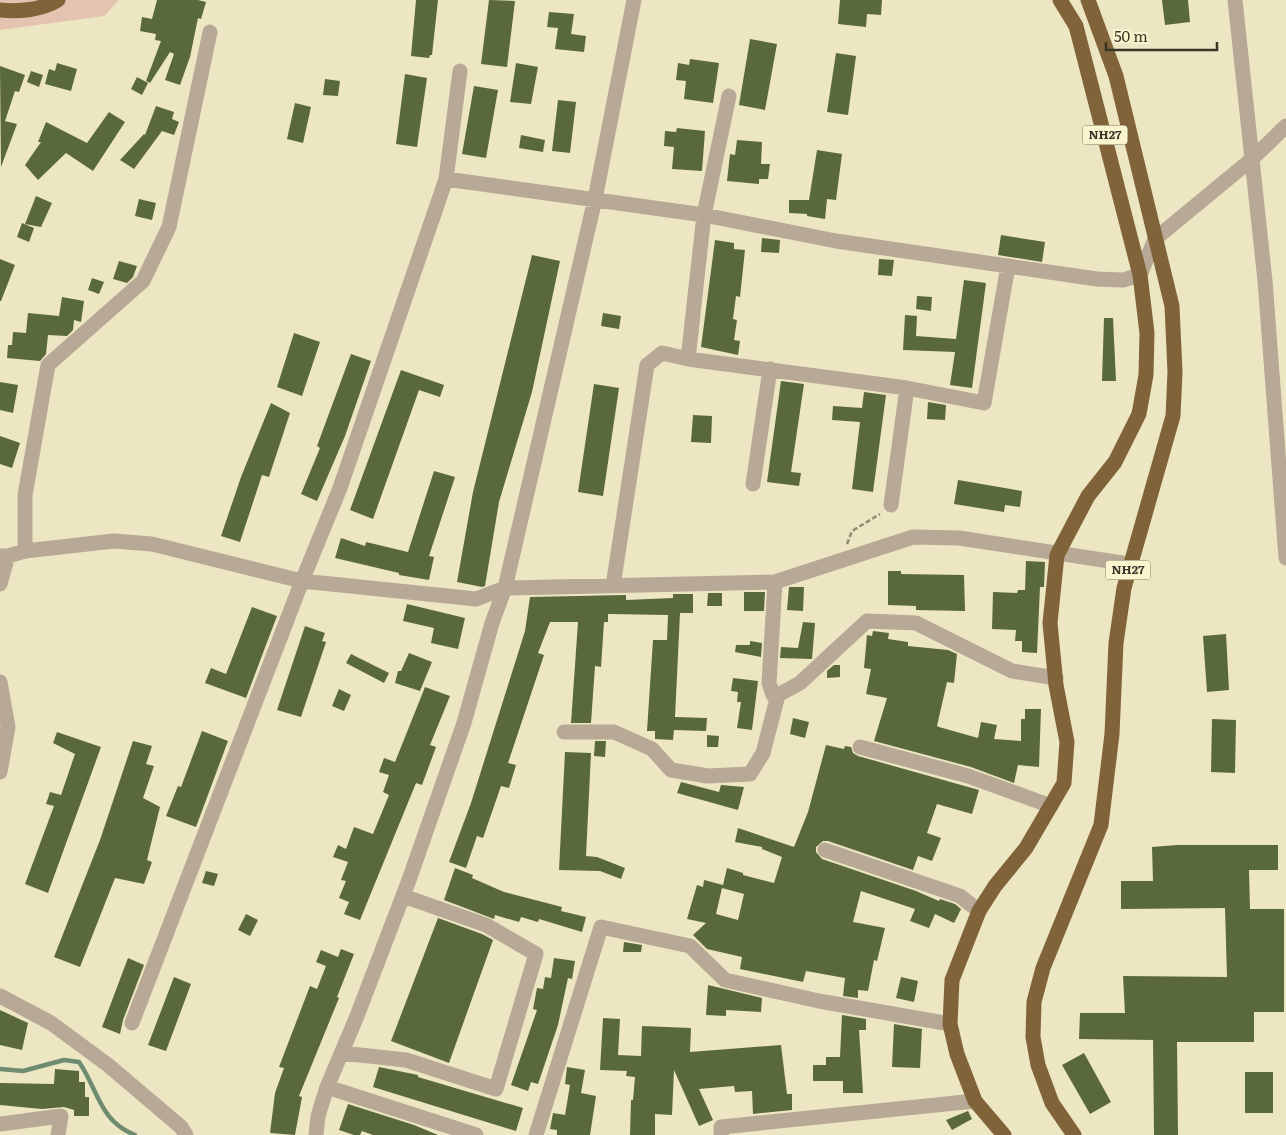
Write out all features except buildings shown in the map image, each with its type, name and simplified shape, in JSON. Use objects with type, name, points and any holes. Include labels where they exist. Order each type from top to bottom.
[{"type":"highway","points":[[0,10],[12,11],[48,7],[58,0]]},
{"type":"highway","name":"NH27","points":[[1074,1135],[1052,1103],[1038,1065],[1032,1037],[1034,1002],[1043,968],[1101,825],[1112,734],[1116,644],[1129,564],[1173,416],[1175,372],[1172,306],[1116,76],[1088,0]]},
{"type":"highway","name":"NH27","points":[[1004,1135],[975,1100],[957,1054],[950,1024],[952,980],[979,911],[995,886],[1026,848],[1064,783],[1067,742],[1056,678],[1050,622],[1057,555],[1088,496],[1115,462],[1139,414],[1146,375],[1147,333],[1140,275],[1076,26],[1058,2]]},
{"type":"street","points":[[316,1135],[318,1116],[327,1086],[403,896],[464,723],[492,623],[505,588],[595,199],[634,0]]},
{"type":"street","points":[[1235,0],[1252,159],[1280,382],[1286,558]]},
{"type":"street","points":[[24,550],[25,495],[48,365],[143,281],[169,227],[210,32]]},
{"type":"street","points":[[132,1023],[302,581],[340,488],[381,363],[446,179],[460,71]]},
{"type":"street","points":[[688,359],[704,215],[728,96]]},
{"type":"street","points":[[446,179],[704,215],[836,241],[1097,279],[1123,280],[1140,275],[1155,239],[1252,159],[1286,126]]},
{"type":"street","points":[[613,586],[647,365],[662,353],[688,359],[770,368],[908,388],[984,403],[1008,266]]},
{"type":"street","points":[[753,484],[770,368]]},
{"type":"street","points":[[891,505],[908,388]]},
{"type":"street","points":[[0,584],[4,556],[24,550],[114,541],[152,544],[302,581],[476,599],[505,588],[775,582],[912,537],[960,538],[1057,555],[1129,564]]},
{"type":"street","points":[[773,695],[769,683],[775,582]]},
{"type":"street","points":[[564,732],[614,732],[652,749],[671,770],[708,776],[750,774],[763,753],[778,695],[800,683],[866,621],[916,623],[1012,671],[1056,678]]},
{"type":"street","points":[[0,682],[8,727],[0,772]]},
{"type":"street","points":[[860,747],[968,776],[1051,806]]},
{"type":"street","points":[[825,850],[960,896],[979,911]]},
{"type":"street","points":[[341,1053],[406,1060],[496,1089],[536,954],[486,926],[403,896]]},
{"type":"street","points":[[536,1135],[601,927],[690,946],[726,980],[819,1002],[950,1024]]},
{"type":"street","points":[[0,996],[51,1023],[108,1065],[182,1132]]},
{"type":"street","points":[[327,1086],[476,1135]]},
{"type":"street","points":[[721,1135],[721,1127],[975,1100]]},
{"type":"street","points":[[0,1124],[61,1116],[58,1135]]},
{"type":"path","points":[[840,562],[852,531],[877,517],[891,505]]},
{"type":"shaded area","points":[[0,0],[119,0],[104,16],[0,30]]},
{"type":"waterway","points":[[0,1069],[23,1071],[64,1060],[79,1062],[106,1113],[123,1129],[135,1135]]}]
